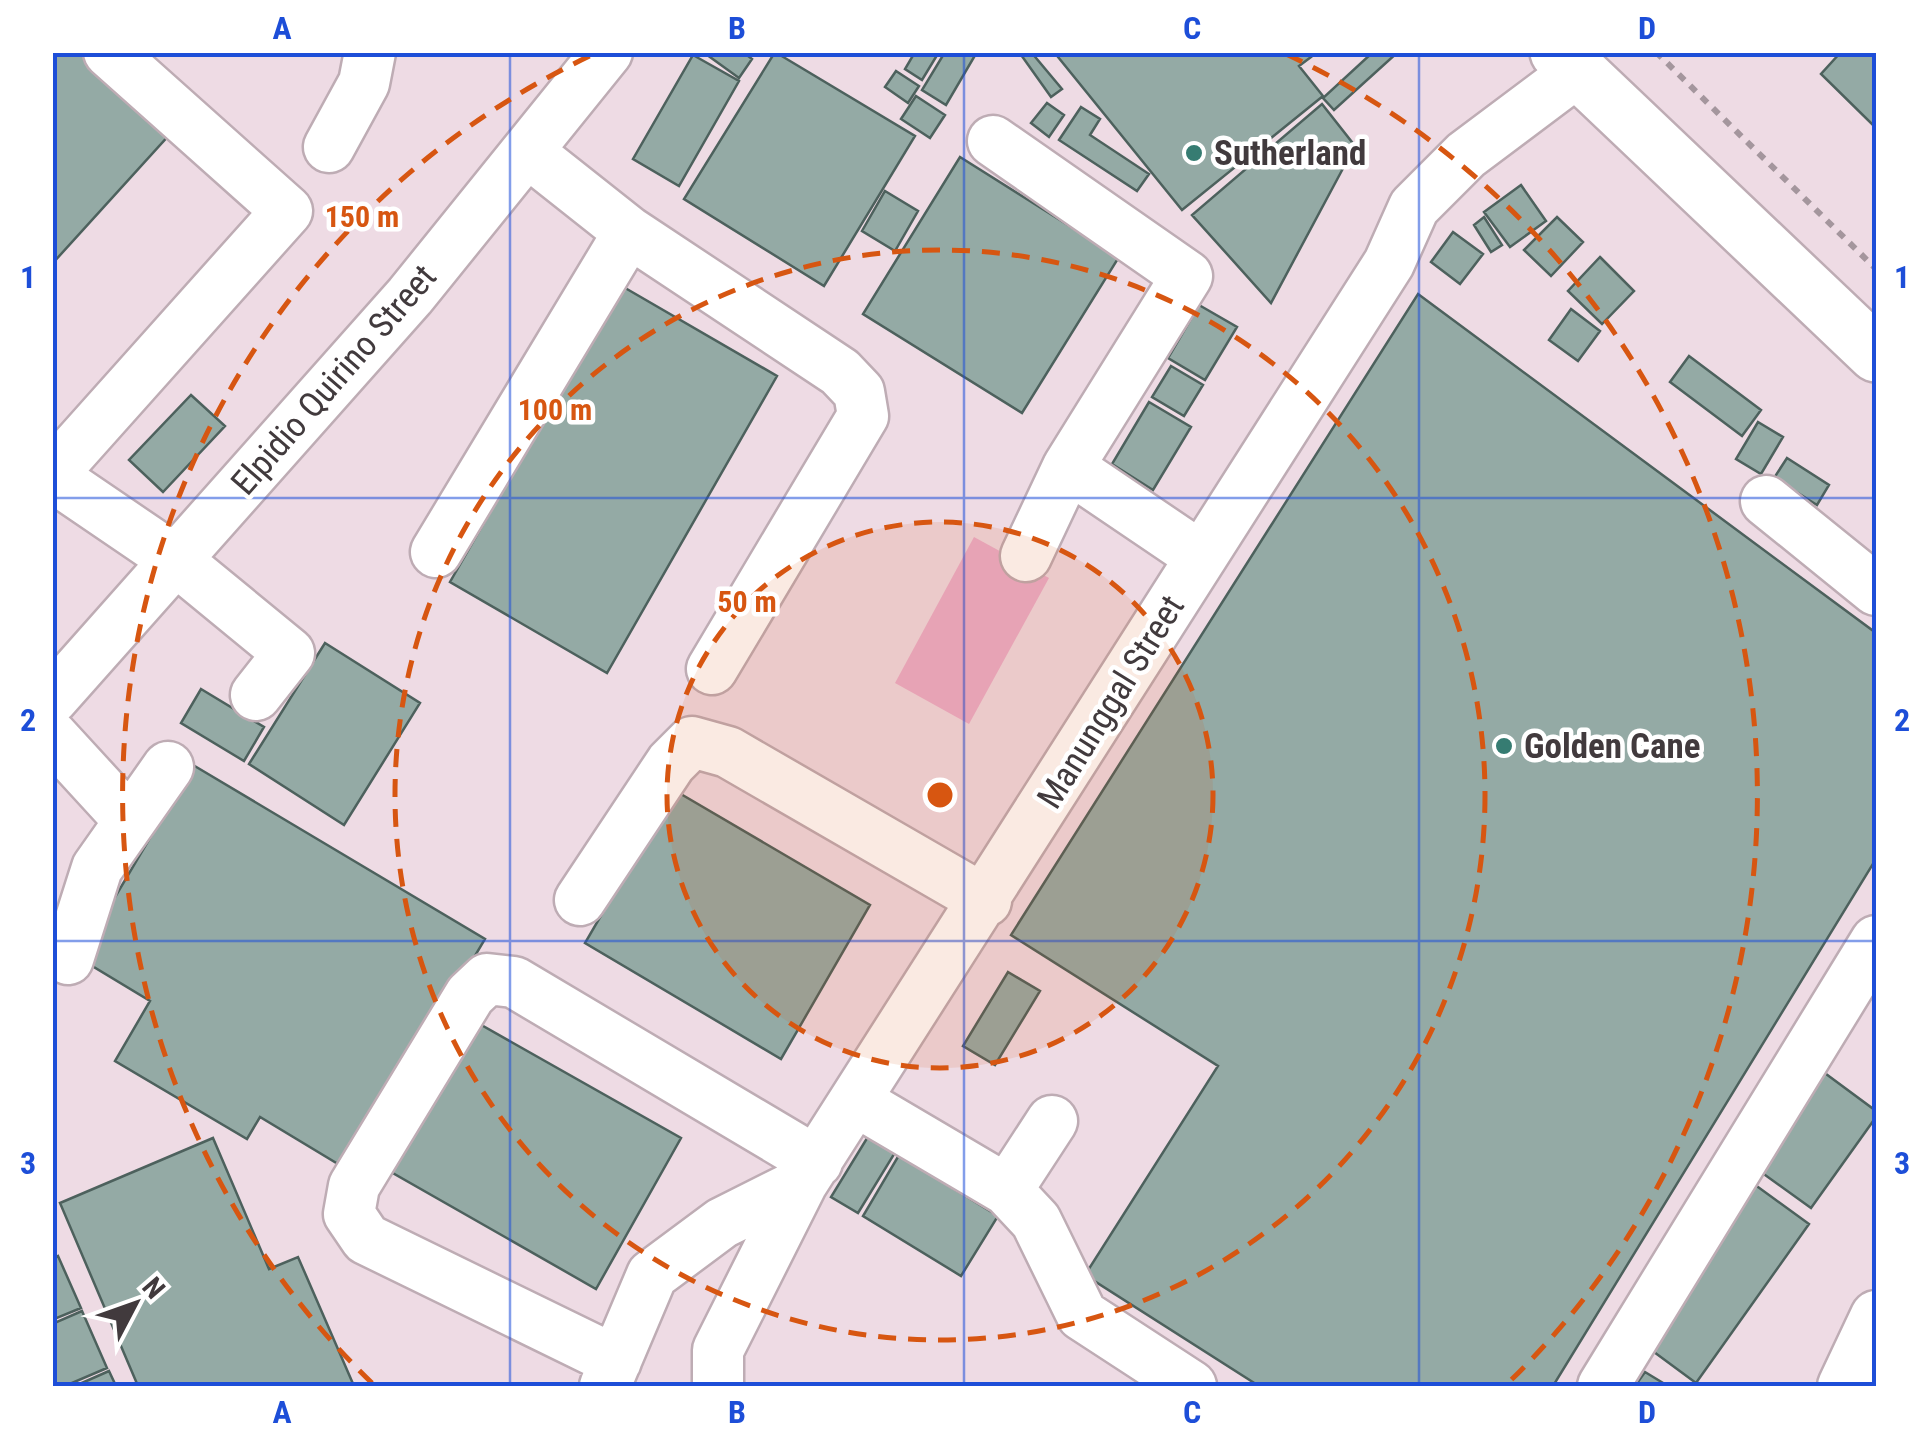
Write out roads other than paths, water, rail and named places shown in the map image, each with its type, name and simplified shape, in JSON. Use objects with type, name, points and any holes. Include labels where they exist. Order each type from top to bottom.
[{"type":"main road","points":[[1568,62],[1876,354]]},
{"type":"street","points":[[109,52],[287,212],[52,475],[178,561],[288,653],[256,694]]},
{"type":"street","points":[[329,147],[364,83],[370,52]]},
{"type":"street","name":"Elpidio Quirino Street","points":[[52,699],[178,561],[342,366],[410,296],[607,52]]},
{"type":"street","name":"Manunggal Street","points":[[718,1386],[718,1350],[810,1173],[1389,263],[1414,207],[1568,62]]},
{"type":"street","points":[[993,142],[1187,276],[1068,467],[1026,556]]},
{"type":"street","points":[[528,152],[629,232],[840,372],[859,392],[863,416],[712,669]]},
{"type":"street","points":[[436,552],[629,232]]},
{"type":"street","points":[[1068,467],[1201,558]]},
{"type":"street","points":[[1766,501],[1876,590]]},
{"type":"street","points":[[52,736],[130,822]]},
{"type":"street","points":[[580,900],[672,764],[692,742],[728,752],[986,901]]},
{"type":"street","points":[[68,960],[97,868],[168,767]]},
{"type":"street","points":[[1603,1386],[1876,942]]},
{"type":"street","points":[[487,979],[514,982],[810,1173],[722,1223],[652,1274],[611,1374],[366,1239],[349,1214],[354,1186],[470,996],[487,979]]},
{"type":"street","points":[[856,1100],[1007,1190],[1036,1221],[1082,1315],[1192,1386]]},
{"type":"street","points":[[1007,1190],[1052,1121]]},
{"type":"street","points":[[1843,1386],[1876,1316]]},
{"type":"place","name":"Sutherland","points":[[1194,153]]},
{"type":"place","name":"Golden Cane","points":[[1504,746]]}]
